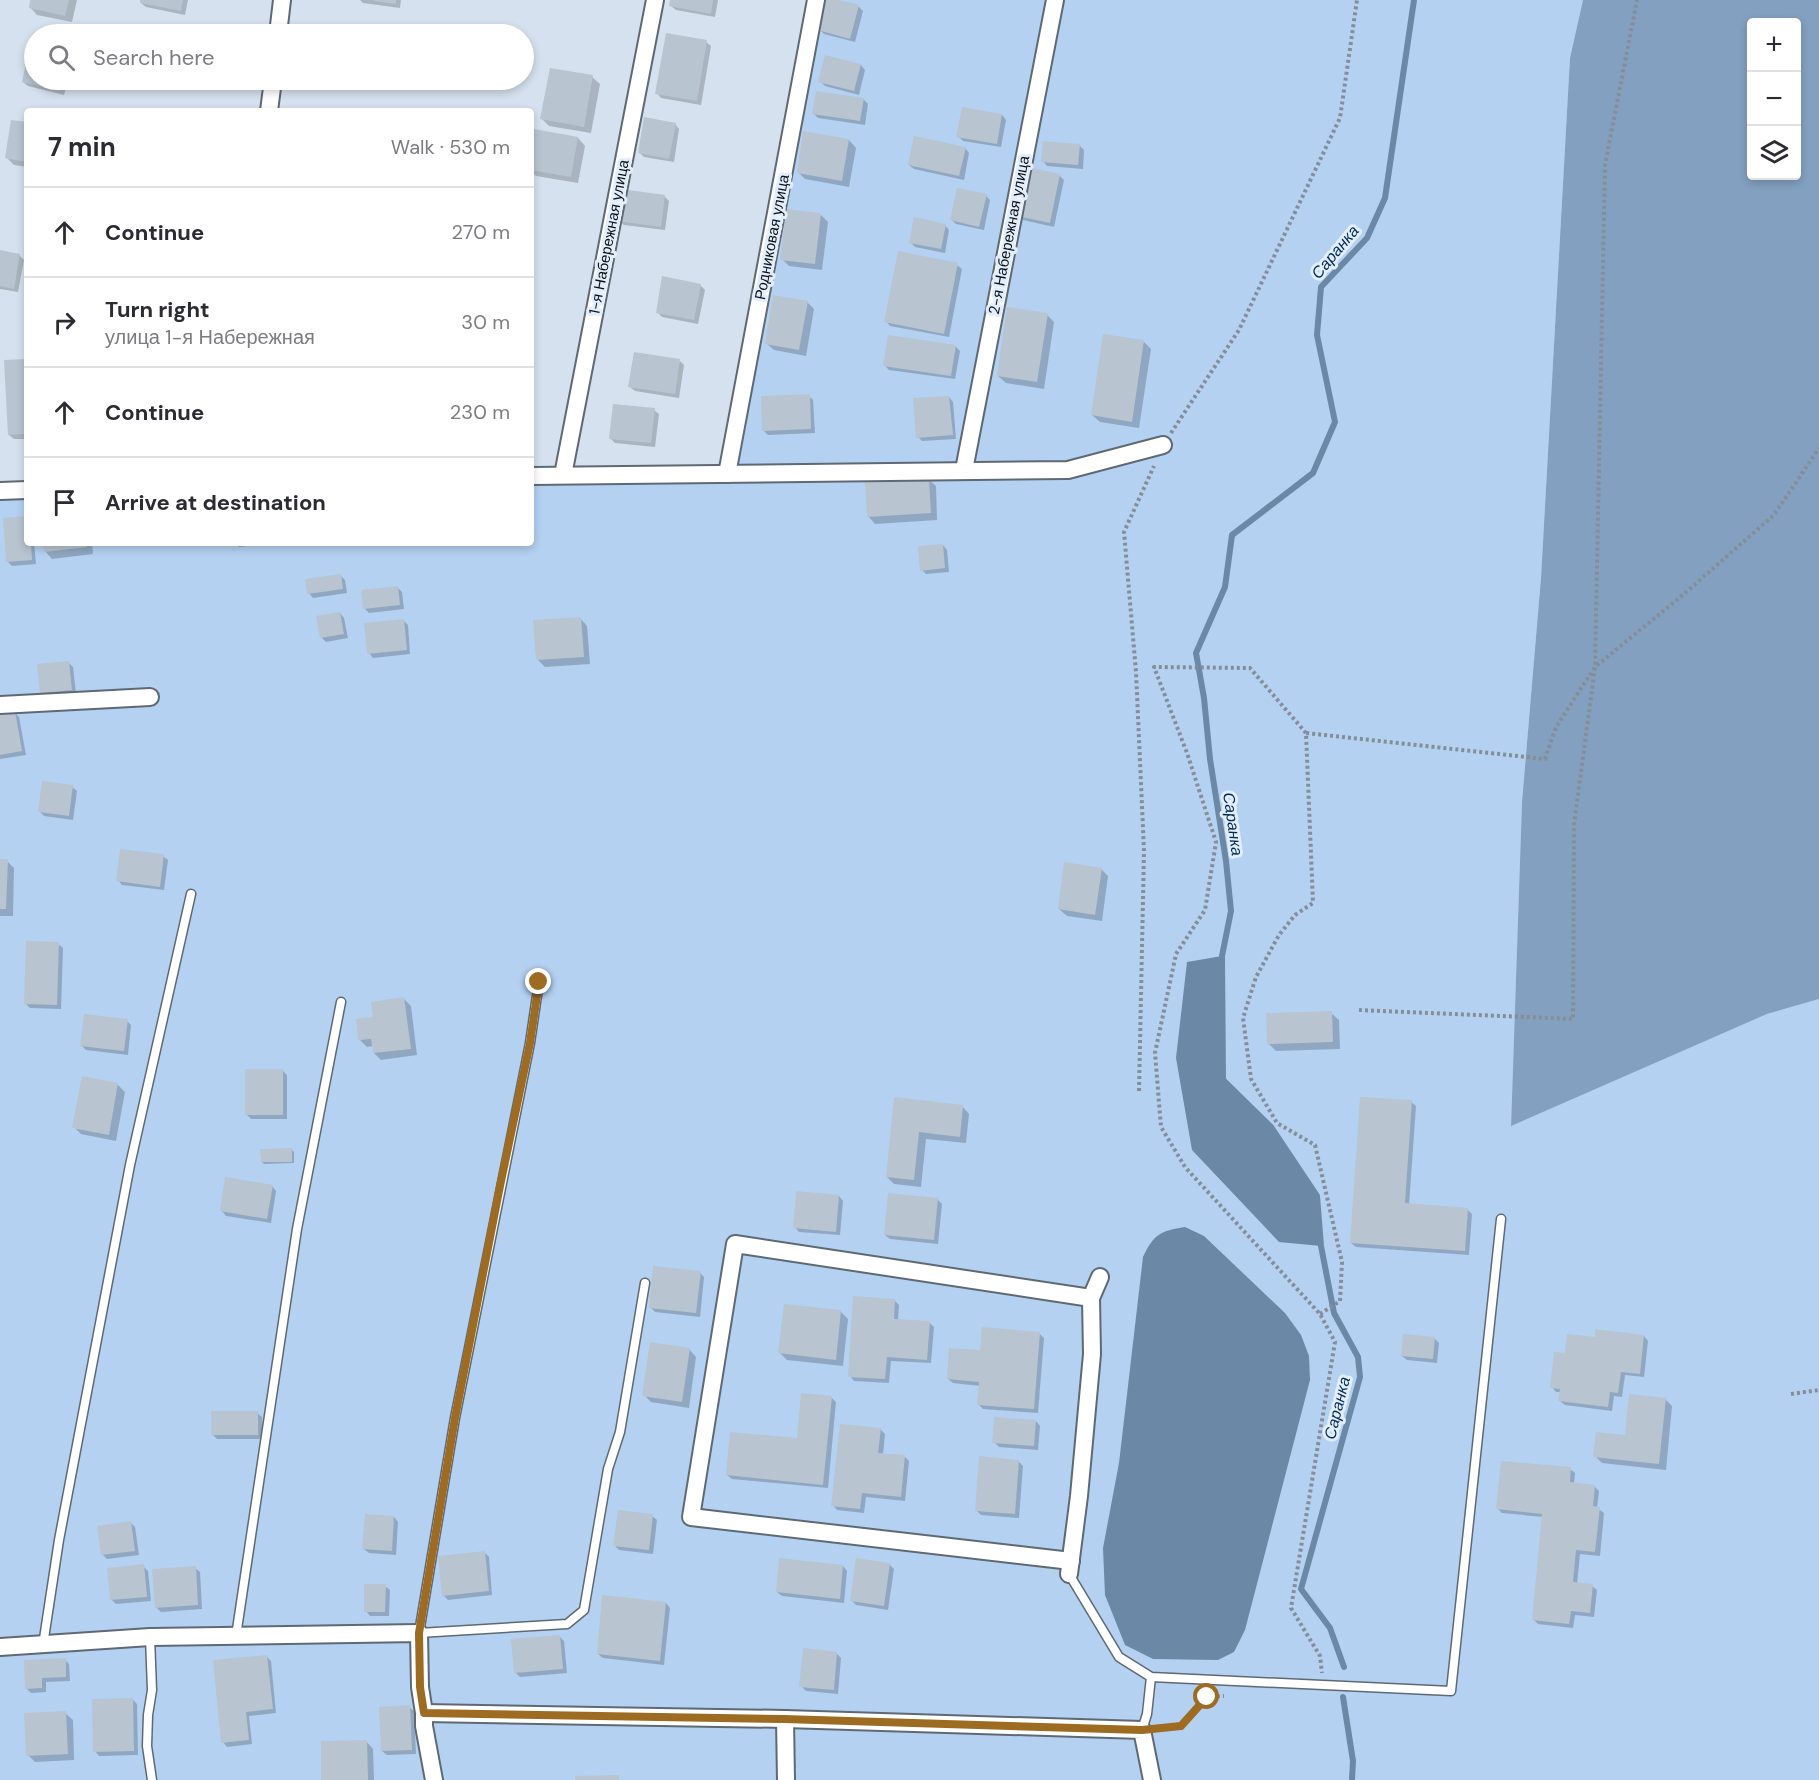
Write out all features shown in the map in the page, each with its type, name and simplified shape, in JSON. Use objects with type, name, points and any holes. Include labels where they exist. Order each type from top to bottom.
[{"type":"street","points":[[279,24],[282,0]]},
{"type":"street","name":"1-я Набережная улица","points":[[563,475],[655,0]]},
{"type":"street","name":"Родниковая улица","points":[[727,474],[816,0]]},
{"type":"street","name":"2-я Набережная улица","points":[[964,470],[1055,0]]},
{"type":"street","points":[[269,108],[272,90]]},
{"type":"street","points":[[534,476],[1068,470],[1163,446]]},
{"type":"street","points":[[0,491],[24,490]]},
{"type":"street","points":[[0,705],[150,697]]},
{"type":"street","points":[[1091,1298],[735,1244],[691,1517],[1070,1568],[1092,1354],[1091,1298],[1100,1277]]},
{"type":"street","points":[[0,1647],[150,1637],[419,1633],[420,1687],[424,1726],[434,1780]]},
{"type":"street","points":[[424,1713],[784,1719],[1142,1730],[1152,1780]]},
{"type":"street","points":[[784,1719],[786,1780]]},
{"type":"lane","points":[[43,1645],[59,1540],[130,1165],[191,894]]},
{"type":"lane","points":[[539,982],[530,1043],[458,1406],[419,1633],[567,1624],[584,1610],[608,1469],[620,1432],[645,1283]]},
{"type":"lane","points":[[236,1636],[297,1229],[341,1002]]},
{"type":"lane","points":[[1070,1568],[1119,1658],[1151,1677],[1451,1691],[1501,1219]]},
{"type":"lane","points":[[150,1637],[152,1690],[147,1746],[152,1780]]},
{"type":"lane","points":[[1142,1730],[1147,1714],[1151,1677]]},
{"type":"path","points":[[1139,1091],[1144,851],[1136,672],[1124,532],[1163,446],[1239,330],[1340,118],[1357,0]]},
{"type":"path","points":[[1359,1010],[1573,1019],[1574,825],[1595,667],[1605,165],[1636,0]]},
{"type":"path","points":[[1306,733],[1545,759],[1556,727],[1595,667],[1684,594],[1774,515],[1819,448]]},
{"type":"path","points":[[1320,1314],[1340,1301],[1342,1262],[1315,1145],[1277,1123],[1251,1079],[1243,1018],[1256,977],[1273,944],[1295,915],[1313,903],[1306,733],[1250,668],[1154,667],[1187,753],[1216,842],[1205,910],[1176,954],[1155,1053],[1161,1127],[1185,1167],[1320,1314],[1335,1342],[1291,1608],[1320,1656],[1323,1685]]},
{"type":"path","points":[[1791,1394],[1819,1390]]},
{"type":"path","points":[[1142,1730],[1181,1726],[1207,1697],[1230,1696]]},
{"type":"shaded area","points":[[816,0],[1583,0],[1570,58],[1541,578],[1522,802],[1511,1125],[1767,1014],[1819,999],[1819,1780],[0,1780],[0,491],[24,490],[24,546],[534,546],[534,476],[727,474]]},
{"type":"shaded area","points":[[1583,0],[1819,0],[1819,999],[1767,1014],[1511,1126],[1522,802],[1541,578],[1570,58]]},
{"type":"shaded area","points":[[1222,956],[1223,1080],[1271,1127],[1317,1196],[1321,1246],[1279,1242],[1192,1150],[1176,1058],[1187,962]]},
{"type":"shaded area","points":[[1185,1227],[1204,1236],[1285,1313],[1301,1335],[1309,1356],[1310,1380],[1245,1630],[1234,1652],[1218,1660],[1153,1659],[1125,1645],[1105,1595],[1103,1548],[1119,1463],[1143,1257],[1159,1235],[1169,1230]]},
{"type":"building","points":[[30,0],[69,0],[65,16],[29,8]]},
{"type":"building","points":[[140,0],[183,0],[181,11],[140,3]]},
{"type":"building","points":[[396,0],[396,4],[374,1]]},
{"type":"building","points":[[670,0],[713,0],[711,14],[669,6]]},
{"type":"building","points":[[826,0],[839,0],[859,5],[850,39],[818,30]]},
{"type":"building","points":[[666,33],[707,40],[697,101],[655,94]]},
{"type":"building","points":[[825,55],[861,64],[854,91],[818,82]]},
{"type":"building","points":[[550,68],[593,75],[584,127],[540,119]]},
{"type":"building","points":[[816,91],[864,98],[860,121],[812,114]]},
{"type":"building","points":[[962,107],[1002,114],[997,144],[956,137]]},
{"type":"building","points":[[644,117],[676,123],[669,159],[638,153]]},
{"type":"building","points":[[11,120],[24,122],[24,161],[5,158]]},
{"type":"building","points":[[534,129],[578,137],[571,177],[534,171]]},
{"type":"building","points":[[803,131],[849,139],[842,181],[797,173]]},
{"type":"building","points":[[914,136],[966,147],[959,176],[908,165]]},
{"type":"building","points":[[1043,141],[1080,144],[1078,165],[1041,162]]},
{"type":"building","points":[[1028,167],[1060,174],[1050,223],[1017,216]]},
{"type":"building","points":[[957,188],[987,194],[979,227],[950,220]]},
{"type":"building","points":[[621,189],[665,195],[661,227],[618,221]]},
{"type":"building","points":[[786,209],[821,213],[815,264],[780,260]]},
{"type":"building","points":[[914,217],[946,224],[941,249],[909,243]]},
{"type":"building","points":[[0,250],[20,254],[14,289],[0,286]]},
{"type":"building","points":[[898,251],[958,263],[944,334],[884,322]]},
{"type":"building","points":[[662,276],[701,284],[694,320],[656,313]]},
{"type":"building","points":[[773,295],[808,301],[799,350],[765,344]]},
{"type":"building","points":[[1007,307],[1048,313],[1037,382],[997,376]]},
{"type":"building","points":[[1103,334],[1144,340],[1132,422],[1091,415]]},
{"type":"building","points":[[888,335],[956,345],[951,376],[883,366]]},
{"type":"building","points":[[634,352],[680,359],[675,394],[628,387]]},
{"type":"building","points":[[24,359],[24,434],[8,435],[4,360]]},
{"type":"building","points":[[810,394],[811,429],[762,431],[761,396]]},
{"type":"building","points":[[949,396],[953,435],[916,438],[913,398]]},
{"type":"building","points":[[613,404],[655,408],[651,443],[609,439]]},
{"type":"building","points":[[929,478],[931,513],[867,517],[865,481]]},
{"type":"building","points":[[24,516],[24,546],[31,546],[32,560],[6,562],[3,518]]},
{"type":"building","points":[[943,544],[945,568],[920,571],[918,546]]},
{"type":"building","points":[[43,546],[87,547],[44,552]]},
{"type":"building","points":[[341,574],[343,589],[307,594],[305,579]]},
{"type":"building","points":[[398,586],[400,605],[363,609],[361,590]]},
{"type":"building","points":[[340,612],[344,634],[320,638],[316,616]]},
{"type":"building","points":[[581,617],[584,657],[536,660],[533,620]]},
{"type":"building","points":[[404,619],[407,650],[367,654],[364,623]]},
{"type":"building","points":[[69,661],[72,690],[40,693],[37,664]]},
{"type":"building","points":[[15,711],[22,751],[0,755],[0,713]]},
{"type":"building","points":[[42,781],[73,785],[69,816],[38,812]]},
{"type":"building","points":[[120,849],[164,854],[160,887],[116,881]]},
{"type":"building","points":[[0,859],[8,859],[6,909],[0,909]]},
{"type":"building","points":[[1064,862],[1102,868],[1095,915],[1058,909]]},
{"type":"building","points":[[26,941],[59,942],[57,1005],[24,1004]]},
{"type":"building","points":[[404,997],[411,1049],[373,1053],[371,1039],[358,1040],[356,1019],[373,1017],[371,1002]]},
{"type":"building","points":[[1332,1011],[1333,1042],[1267,1044],[1266,1013]]},
{"type":"building","points":[[84,1014],[128,1019],[124,1051],[80,1046]]},
{"type":"building","points":[[245,1069],[283,1069],[283,1115],[245,1115]]},
{"type":"building","points":[[82,1076],[118,1083],[109,1135],[72,1128]]},
{"type":"building","points":[[894,1097],[963,1105],[960,1137],[919,1132],[914,1180],[886,1177]]},
{"type":"building","points":[[1360,1097],[1412,1100],[1405,1203],[1468,1208],[1465,1251],[1350,1243]]},
{"type":"building","points":[[292,1148],[292,1162],[261,1162],[260,1149]]},
{"type":"building","points":[[225,1177],[273,1185],[267,1219],[220,1211]]},
{"type":"building","points":[[796,1191],[839,1195],[836,1232],[793,1228]]},
{"type":"building","points":[[888,1193],[938,1198],[934,1240],[884,1235]]},
{"type":"building","points":[[653,1266],[701,1271],[696,1313],[649,1308]]},
{"type":"building","points":[[853,1296],[895,1299],[894,1319],[930,1321],[927,1360],[887,1357],[885,1379],[848,1377]]},
{"type":"building","points":[[784,1304],[841,1310],[836,1360],[778,1353]]},
{"type":"building","points":[[982,1327],[1040,1332],[1034,1409],[977,1405],[979,1382],[947,1379],[949,1348],[980,1350]]},
{"type":"building","points":[[1595,1329],[1644,1335],[1640,1374],[1621,1372],[1618,1393],[1610,1392],[1608,1407],[1558,1401],[1560,1389],[1550,1388],[1554,1352],[1565,1353],[1567,1334],[1595,1337]]},
{"type":"building","points":[[1403,1334],[1435,1337],[1433,1359],[1401,1356]]},
{"type":"building","points":[[650,1342],[690,1348],[682,1402],[642,1396]]},
{"type":"building","points":[[801,1393],[832,1396],[823,1485],[726,1475],[730,1432],[797,1438]]},
{"type":"building","points":[[1629,1394],[1666,1398],[1659,1464],[1593,1457],[1596,1432],[1625,1435]]},
{"type":"building","points":[[211,1411],[258,1411],[258,1435],[211,1435]]},
{"type":"building","points":[[994,1417],[1036,1420],[1034,1446],[992,1443]]},
{"type":"building","points":[[840,1424],[881,1428],[878,1453],[905,1455],[901,1497],[862,1493],[860,1509],[831,1506]]},
{"type":"building","points":[[979,1456],[1019,1460],[1015,1514],[975,1511]]},
{"type":"building","points":[[1501,1461],[1571,1467],[1570,1482],[1595,1485],[1593,1506],[1600,1507],[1595,1552],[1576,1550],[1573,1582],[1593,1584],[1590,1613],[1571,1611],[1569,1624],[1532,1620],[1542,1514],[1496,1509]]},
{"type":"building","points":[[618,1510],[653,1514],[649,1550],[613,1546]]},
{"type":"building","points":[[365,1514],[394,1516],[392,1551],[362,1549]]},
{"type":"building","points":[[131,1521],[135,1551],[101,1555],[97,1526]]},
{"type":"building","points":[[485,1551],[489,1591],[442,1596],[438,1556]]},
{"type":"building","points":[[779,1558],[843,1565],[840,1599],[776,1592]]},
{"type":"building","points":[[856,1558],[890,1563],[884,1606],[850,1601]]},
{"type":"building","points":[[144,1564],[147,1597],[110,1600],[107,1568]]},
{"type":"building","points":[[196,1566],[198,1605],[155,1608],[152,1569]]},
{"type":"building","points":[[364,1584],[386,1584],[385,1612],[364,1612]]},
{"type":"building","points":[[602,1595],[666,1602],[660,1661],[597,1654]]},
{"type":"building","points":[[560,1635],[563,1669],[514,1673],[511,1639]]},
{"type":"building","points":[[803,1648],[837,1652],[834,1690],[799,1687]]},
{"type":"building","points":[[267,1655],[273,1709],[246,1712],[249,1740],[221,1743],[213,1660]]},
{"type":"building","points":[[66,1658],[66,1677],[42,1678],[42,1688],[25,1689],[24,1660]]},
{"type":"building","points":[[133,1698],[134,1751],[93,1752],[92,1699]]},
{"type":"building","points":[[410,1705],[412,1750],[381,1751],[379,1707]]},
{"type":"building","points":[[66,1711],[68,1754],[26,1756],[24,1713]]},
{"type":"building","points":[[367,1740],[368,1780],[321,1780],[321,1741]]},
{"type":"building","points":[[619,1775],[619,1780],[575,1780],[575,1776]]},
{"type":"waterway","name":"Саранка","points":[[1344,1667],[1330,1628],[1301,1589],[1360,1377],[1358,1357],[1334,1313],[1321,1246],[1317,1196],[1271,1127],[1223,1080],[1222,956],[1231,911],[1204,698],[1196,653],[1225,587],[1232,535],[1313,473],[1335,422],[1317,335],[1321,287],[1367,238],[1385,198],[1414,0]]},
{"type":"waterway","name":"Саранка","points":[[1343,1697],[1353,1761],[1352,1780]]},
{"type":"route","points":[[539,982],[530,1043],[455,1418],[419,1633],[420,1687],[424,1713],[784,1719],[1142,1730],[1181,1726],[1207,1697]]}]
